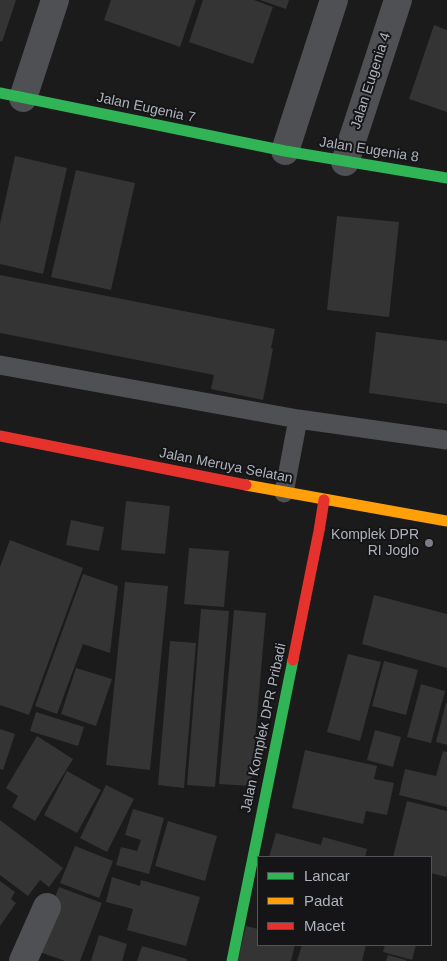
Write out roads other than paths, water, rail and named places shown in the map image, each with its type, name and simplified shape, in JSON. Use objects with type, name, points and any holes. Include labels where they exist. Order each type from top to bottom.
[{"type":"street","points":[[12,95],[56,0]]},
{"type":"street","points":[[285,152],[334,0]]},
{"type":"street","name":"Jalan Eugenia 4","points":[[345,162],[398,0]]},
{"type":"street","name":"Jalan Eugenia 7","points":[[12,95],[285,152]]},
{"type":"street","name":"Jalan Eugenia 8","points":[[285,152],[447,178]]},
{"type":"street","name":"Jalan Meruya Selatan","points":[[0,436],[284,493],[447,521]]},
{"type":"street","name":"Jalan Komplek DPR Pribadi","points":[[232,961],[324,500]]},
{"type":"street","points":[[23,961],[47,907]]},
{"type":"lane","points":[[0,365],[298,419],[447,440]]},
{"type":"lane","points":[[284,493],[298,419]]},
{"type":"place","name":"Komplek DPR RI Joglo","points":[[429,543]]}]
